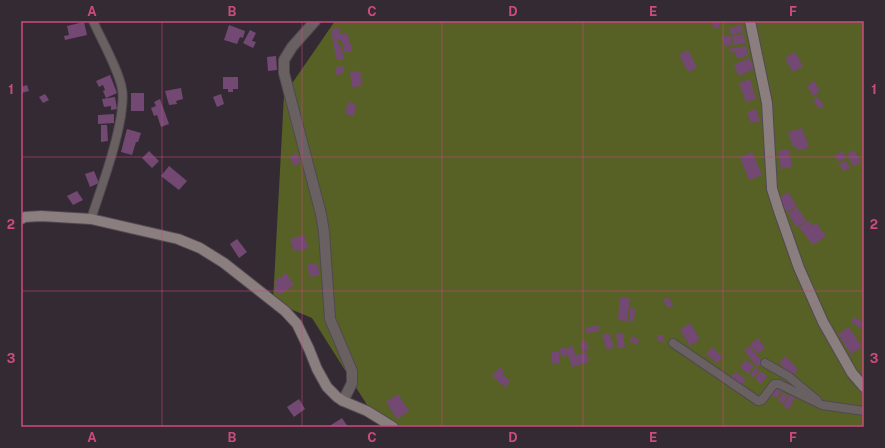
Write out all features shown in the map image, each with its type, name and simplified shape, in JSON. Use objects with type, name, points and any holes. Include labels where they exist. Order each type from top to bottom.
[{"type":"main road","points":[[750,21],[767,104],[772,188],[779,211],[799,268],[823,322],[848,368],[864,387]]},
{"type":"main road","points":[[21,219],[25,217],[42,216],[91,219],[178,239],[191,244],[224,263],[284,311],[297,324],[302,332],[317,369],[331,392],[343,401],[367,411],[393,427]]},
{"type":"street","points":[[91,219],[106,175],[118,132],[123,99],[122,87],[117,72],[93,21]]},
{"type":"street","points":[[315,21],[292,47],[284,60],[284,73],[321,214],[324,232],[330,319],[352,371],[352,383],[343,401]]},
{"type":"street","points":[[673,344],[758,401],[762,400],[774,384],[779,384],[822,405],[864,411]]},
{"type":"street","points":[[765,363],[788,376],[822,405]]},
{"type":"green space","points":[[335,21],[864,21],[864,427],[381,427],[312,318],[273,302],[284,95]]},
{"type":"building","points":[[713,21],[718,21],[720,27],[714,29]]},
{"type":"building","points":[[84,22],[87,35],[65,40],[64,36],[69,35],[67,26]]},
{"type":"building","points":[[229,25],[245,31],[243,38],[240,37],[237,44],[224,40]]},
{"type":"building","points":[[741,25],[743,32],[731,35],[729,28]]},
{"type":"building","points":[[340,28],[340,34],[348,33],[349,43],[342,44],[341,40],[333,41],[331,29]]},
{"type":"building","points":[[250,30],[256,33],[252,41],[256,42],[253,48],[243,43]]},
{"type":"building","points":[[743,34],[746,43],[734,45],[732,36]]},
{"type":"building","points":[[730,35],[732,45],[725,47],[722,37]]},
{"type":"building","points":[[338,41],[339,46],[341,46],[344,59],[337,60],[333,42]]},
{"type":"building","points":[[351,43],[352,51],[344,52],[343,44]]},
{"type":"building","points":[[746,46],[748,56],[736,58],[735,52],[730,53],[729,49]]},
{"type":"building","points":[[688,50],[697,68],[688,72],[679,55]]},
{"type":"building","points":[[795,52],[803,66],[793,72],[785,58]]},
{"type":"building","points":[[276,56],[277,70],[268,71],[267,57]]},
{"type":"building","points":[[749,58],[754,69],[739,76],[734,65]]},
{"type":"building","points":[[343,66],[344,73],[336,75],[335,68]]},
{"type":"building","points":[[360,71],[362,86],[352,87],[350,72]]},
{"type":"building","points":[[110,75],[117,93],[106,98],[103,91],[105,90],[103,85],[99,87],[96,81]]},
{"type":"building","points":[[223,77],[238,77],[238,89],[233,89],[233,92],[228,92],[228,89],[223,89]]},
{"type":"building","points":[[750,79],[756,99],[746,102],[739,83]]},
{"type":"building","points":[[814,81],[820,91],[813,96],[807,86]]},
{"type":"building","points":[[27,85],[29,91],[21,93],[21,87]]},
{"type":"building","points":[[181,88],[183,99],[176,101],[177,104],[169,105],[165,91]]},
{"type":"building","points":[[131,93],[144,93],[144,111],[131,111]]},
{"type":"building","points":[[45,94],[49,100],[43,103],[39,97]]},
{"type":"building","points":[[221,94],[224,104],[217,107],[213,97]]},
{"type":"building","points":[[115,97],[117,109],[111,110],[111,106],[104,107],[102,99]]},
{"type":"building","points":[[818,97],[824,106],[819,109],[813,100]]},
{"type":"building","points":[[160,99],[169,124],[161,127],[157,115],[154,116],[151,108],[156,106],[154,102]]},
{"type":"building","points":[[348,102],[356,104],[354,116],[345,114]]},
{"type":"building","points":[[756,109],[760,121],[751,123],[747,112]]},
{"type":"building","points":[[114,114],[114,123],[98,124],[98,115]]},
{"type":"building","points":[[101,125],[107,125],[108,141],[101,142]]},
{"type":"building","points":[[802,128],[809,147],[798,151],[796,146],[793,147],[788,132]]},
{"type":"building","points":[[127,129],[141,133],[138,142],[136,142],[132,155],[121,152]]},
{"type":"building","points":[[789,149],[792,167],[781,169],[778,151]]},
{"type":"building","points":[[854,150],[861,162],[853,166],[847,154]]},
{"type":"building","points":[[149,151],[159,161],[152,168],[142,158]]},
{"type":"building","points":[[843,151],[846,158],[838,162],[835,155]]},
{"type":"building","points":[[752,152],[762,175],[749,180],[740,157]]},
{"type":"building","points":[[296,153],[301,162],[294,166],[290,157]]},
{"type":"building","points":[[846,161],[850,168],[843,171],[839,164]]},
{"type":"building","points":[[169,166],[187,181],[179,190],[161,176]]},
{"type":"building","points":[[94,171],[99,183],[90,187],[85,174]]},
{"type":"building","points":[[77,191],[83,200],[73,205],[67,196]]},
{"type":"building","points":[[788,192],[797,206],[787,212],[779,198]]},
{"type":"building","points":[[797,207],[806,221],[796,227],[788,213]]},
{"type":"building","points":[[808,220],[812,226],[816,223],[826,236],[813,245],[799,227]]},
{"type":"building","points":[[304,235],[308,248],[294,251],[290,239]]},
{"type":"building","points":[[237,239],[247,252],[239,258],[230,244]]},
{"type":"building","points":[[317,263],[320,275],[310,277],[307,265]]},
{"type":"building","points":[[286,273],[294,285],[279,295],[274,288],[277,286],[274,282]]},
{"type":"building","points":[[620,297],[630,298],[627,321],[618,320]]},
{"type":"building","points":[[668,297],[673,305],[668,308],[663,300]]},
{"type":"building","points":[[630,308],[635,309],[634,322],[629,322]]},
{"type":"building","points":[[854,317],[864,323],[860,328],[851,322]]},
{"type":"building","points":[[690,323],[700,339],[690,346],[680,330]]},
{"type":"building","points":[[598,325],[600,331],[587,333],[585,328]]},
{"type":"building","points":[[849,327],[862,347],[851,354],[838,334]]},
{"type":"building","points":[[609,333],[614,347],[607,350],[602,335]]},
{"type":"building","points":[[623,333],[625,348],[618,348],[616,334]]},
{"type":"building","points":[[658,335],[664,335],[663,342],[657,341]]},
{"type":"building","points":[[632,336],[639,340],[637,345],[630,341]]},
{"type":"building","points":[[758,338],[765,348],[758,354],[750,344]]},
{"type":"building","points":[[586,341],[589,349],[583,352],[580,343]]},
{"type":"building","points":[[573,346],[577,362],[576,355],[586,352],[589,362],[572,367],[566,348]]},
{"type":"building","points":[[750,346],[763,363],[757,367],[744,350]]},
{"type":"building","points":[[565,347],[568,355],[562,357],[559,349]]},
{"type":"building","points":[[712,347],[723,357],[717,363],[706,354]]},
{"type":"building","points":[[552,352],[559,352],[559,363],[552,363]]},
{"type":"building","points":[[786,356],[798,370],[791,376],[779,362]]},
{"type":"building","points":[[746,360],[754,366],[748,374],[740,367]]},
{"type":"building","points":[[500,367],[504,371],[502,374],[510,381],[505,387],[492,376]]},
{"type":"building","points":[[756,367],[759,370],[753,378],[750,375]]},
{"type":"building","points":[[760,371],[767,376],[761,384],[755,379]]},
{"type":"building","points":[[736,372],[746,380],[741,385],[731,377]]},
{"type":"building","points":[[776,386],[782,390],[777,398],[771,395]]},
{"type":"building","points":[[783,393],[788,396],[783,404],[778,400]]},
{"type":"building","points":[[398,394],[409,411],[397,419],[386,402]]},
{"type":"building","points":[[790,395],[795,398],[789,409],[783,406]]},
{"type":"building","points":[[299,399],[305,409],[294,417],[287,407]]},
{"type":"building","points":[[342,418],[348,427],[328,427]]}]
